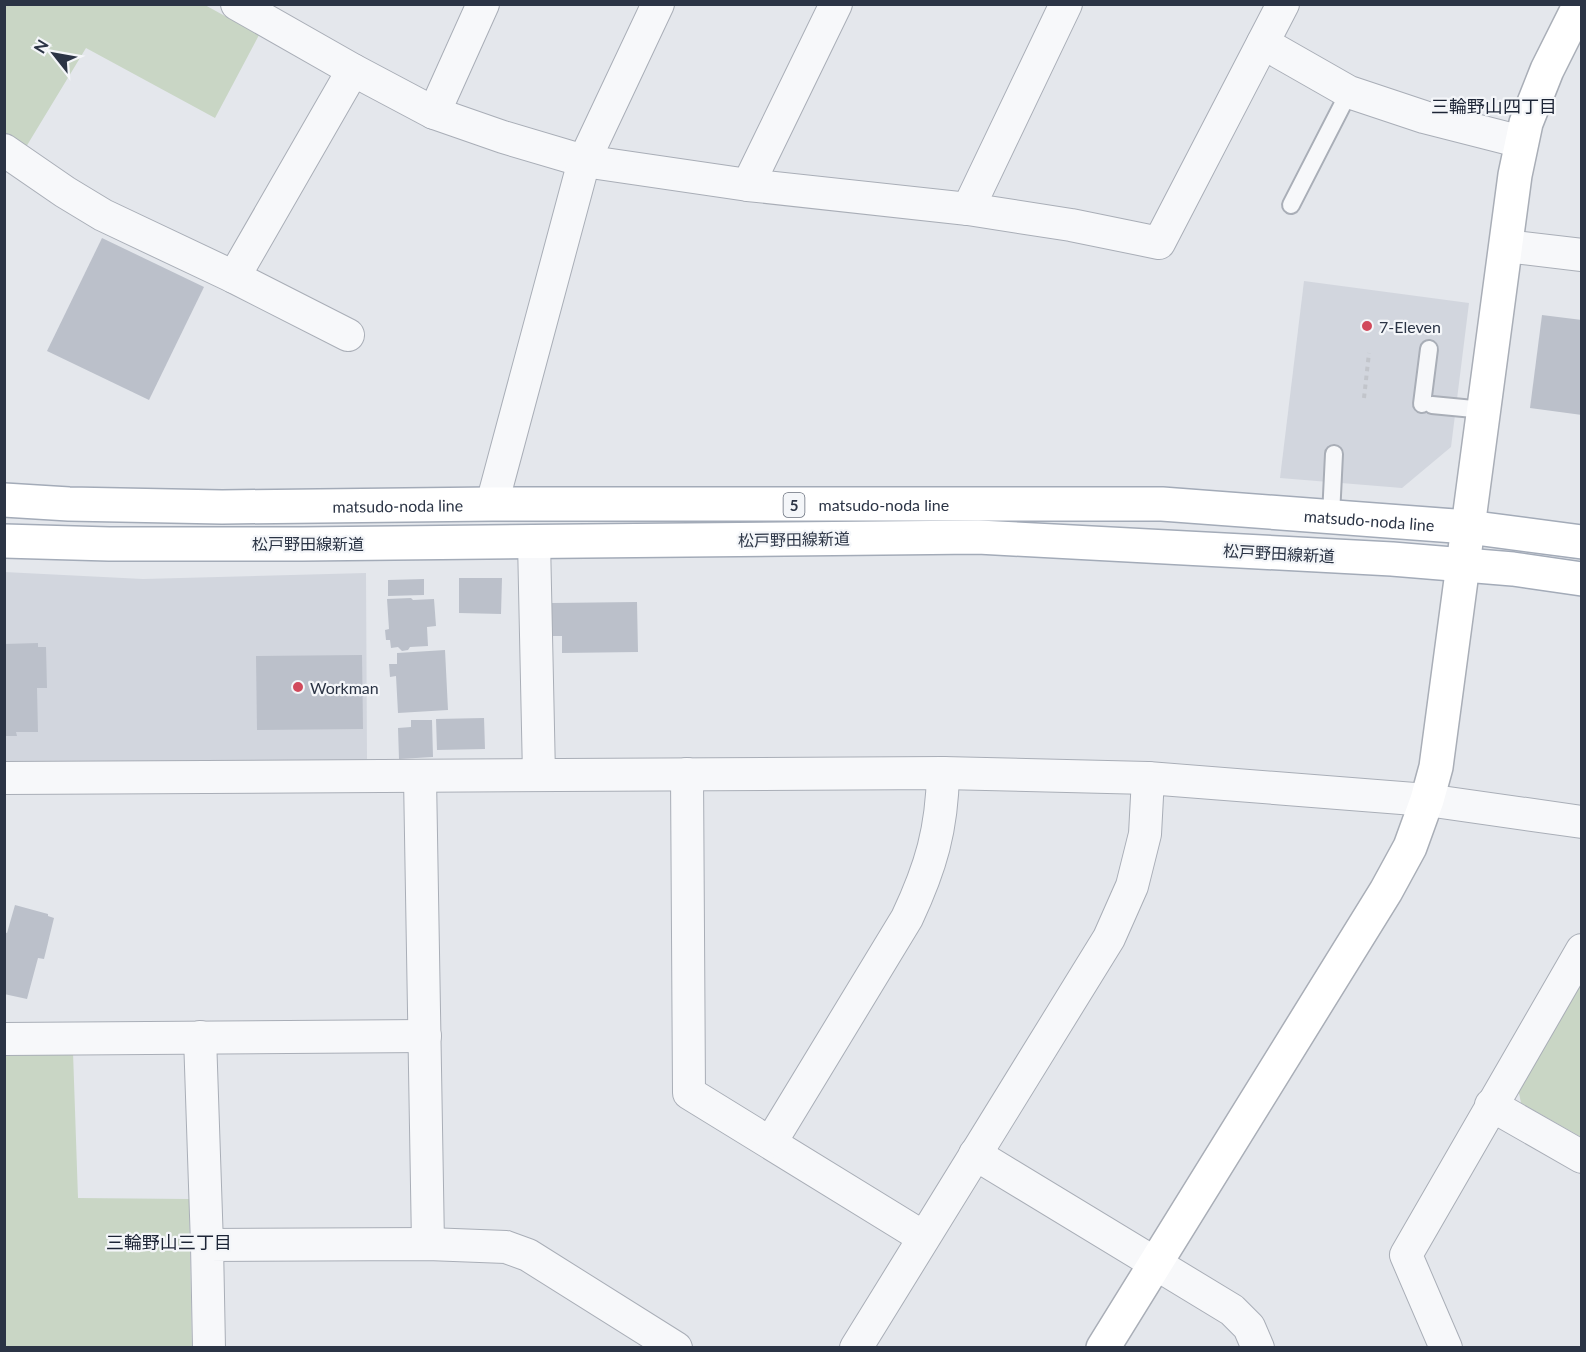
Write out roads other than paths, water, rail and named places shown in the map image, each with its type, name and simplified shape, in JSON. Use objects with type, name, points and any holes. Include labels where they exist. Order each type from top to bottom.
[{"type":"main road","points":[[1103,1347],[1386,891],[1410,848],[1436,767],[1515,175],[1526,123],[1546,70],[1580,4]]},
{"type":"main road","name":"matsudo-noda line","points":[[4,500],[69,504],[222,507],[492,504],[1162,504],[1468,527],[1581,542]]},
{"type":"main road","name":"松戸野田線新道","points":[[4,541],[109,544],[978,537],[1463,564],[1581,579]]},
{"type":"street","points":[[237,4],[434,113],[503,137],[584,161],[748,185],[968,209],[1071,225],[1159,243],[1283,4]]},
{"type":"street","points":[[434,113],[483,4]]},
{"type":"street","points":[[492,504],[584,161],[658,4]]},
{"type":"street","points":[[748,185],[836,4]]},
{"type":"street","points":[[968,209],[1066,4]]},
{"type":"street","points":[[1263,43],[1349,92],[1424,117],[1522,142]]},
{"type":"street","points":[[234,277],[353,70]]},
{"type":"street","points":[[4,150],[103,215],[234,277],[348,335]]},
{"type":"street","points":[[1506,246],[1581,255]]},
{"type":"street","points":[[534,541],[539,775]]},
{"type":"street","points":[[4,778],[943,773],[1148,778],[1427,800],[1581,822]]},
{"type":"street","points":[[771,1142],[916,900],[933,850],[942,806],[943,773]]},
{"type":"street","points":[[687,774],[689,1093],[923,1237]]},
{"type":"street","points":[[420,777],[428,1244]]},
{"type":"street","points":[[856,1347],[1109,938],[1132,886],[1144,834],[1148,778]]},
{"type":"street","points":[[1446,1347],[1406,1255],[1581,950]]},
{"type":"street","points":[[4,1039],[425,1036]]},
{"type":"street","points":[[200,1037],[208,1347]]},
{"type":"street","points":[[1491,1106],[1581,1157]]},
{"type":"street","points":[[975,1154],[1232,1310],[1249,1327],[1258,1347]]},
{"type":"street","points":[[207,1245],[428,1244],[506,1247],[528,1255],[633,1337],[676,1347]]},
{"type":"lane","points":[[1291,205],[1349,92]]},
{"type":"lane","points":[[1429,349],[1427,404],[1484,410]]},
{"type":"lane","points":[[1331,516],[1334,454]]},
{"type":"place","name":"7-Eleven","points":[[1367,326]]},
{"type":"place","name":"Workman","points":[[298,687]]},
{"type":"district","name":"三輪野山四丁目","points":[[1494,106]]},
{"type":"district","name":"三輪野山三丁目","points":[[169,1242]]}]
